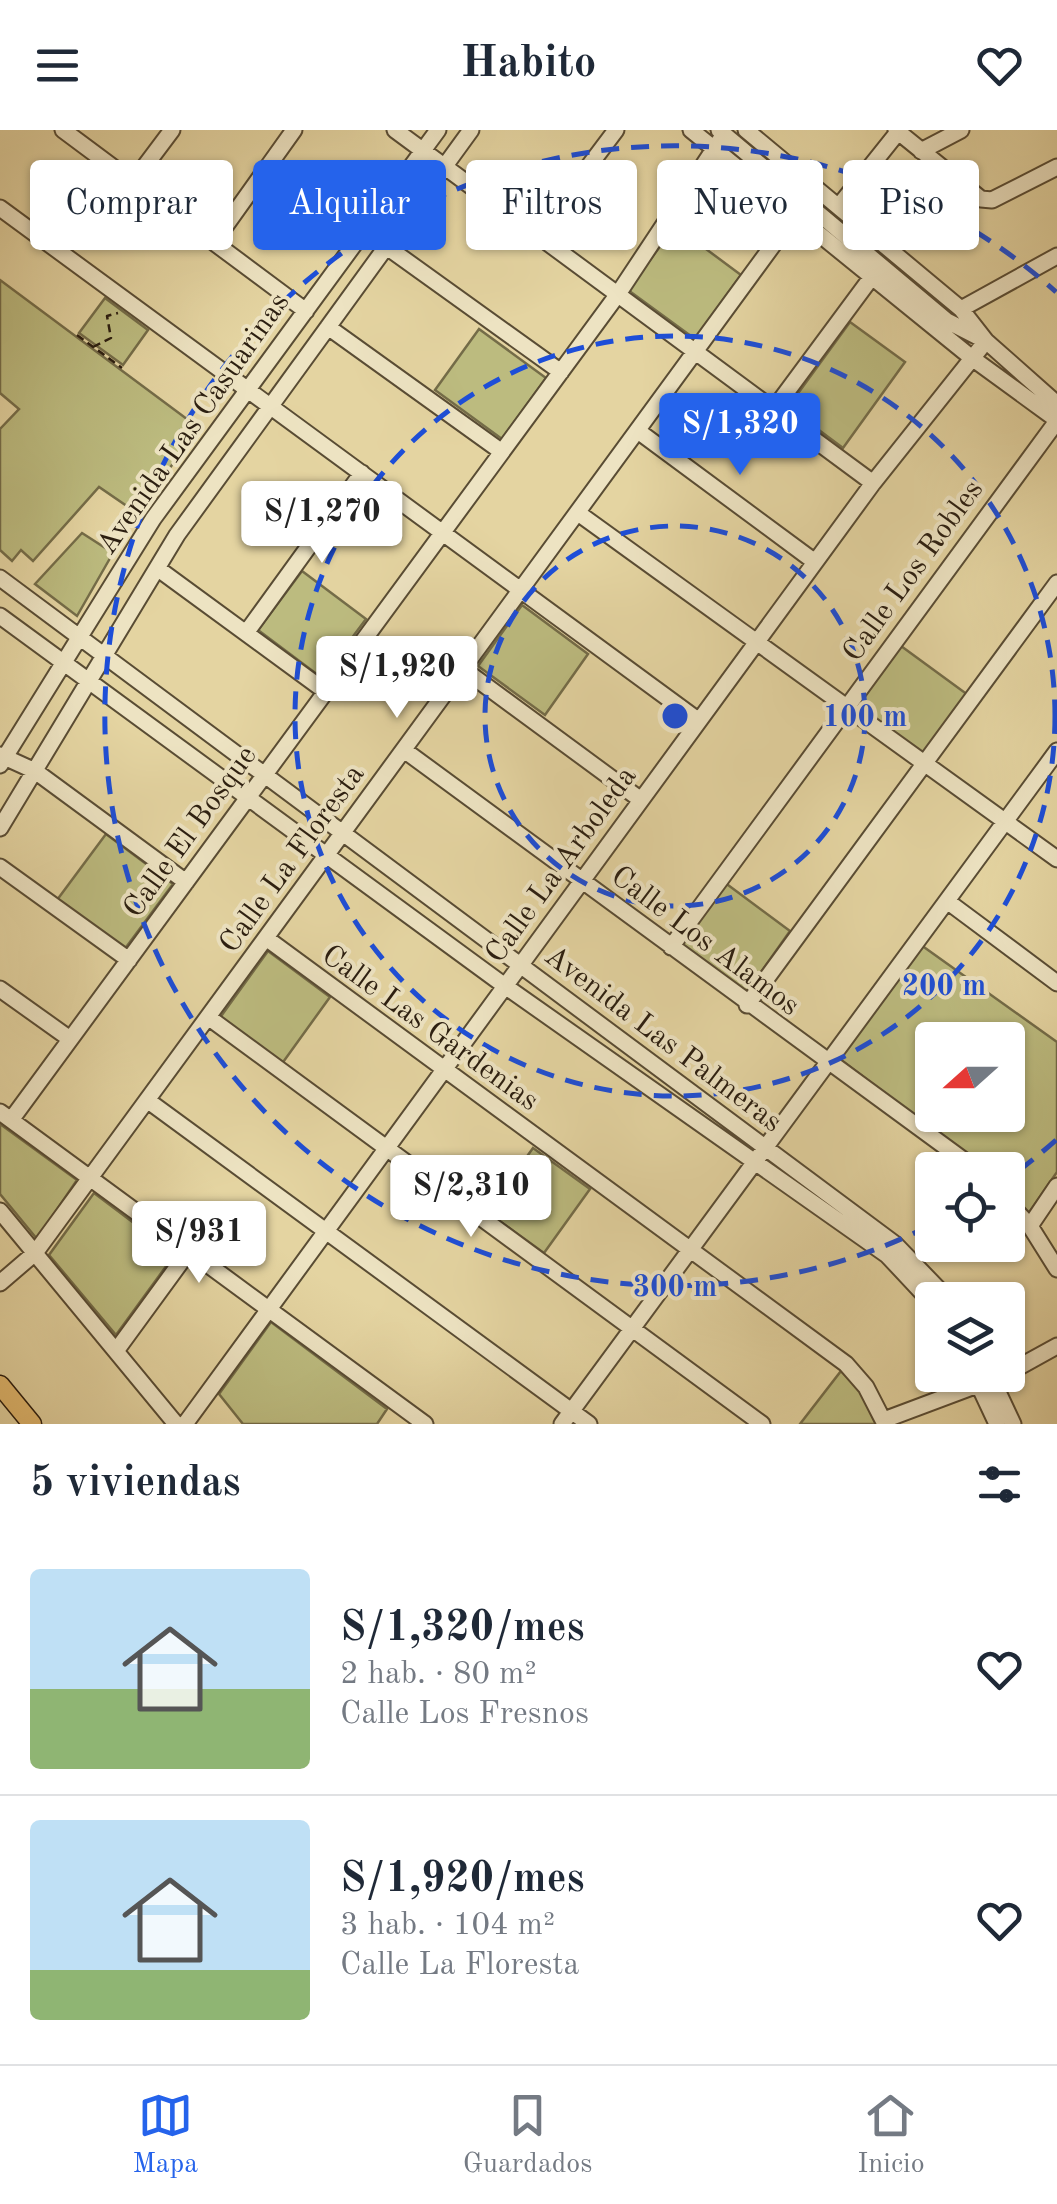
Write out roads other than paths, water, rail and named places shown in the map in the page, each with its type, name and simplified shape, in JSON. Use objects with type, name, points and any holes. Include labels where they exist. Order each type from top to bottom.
[{"type":"main road","points":[[0,1385],[32,1424]]},
{"type":"street","points":[[63,130],[103,160]]},
{"type":"street","points":[[150,160],[172,130]]},
{"type":"street","points":[[233,215],[294,130]]},
{"type":"street","points":[[395,130],[436,160]]},
{"type":"street","name":"Avenida Las Casuarinas","points":[[2,759],[153,519],[438,130]]},
{"type":"street","name":"Avenida Las Casuarinas","points":[[446,167],[471,130]]},
{"type":"street","points":[[594,160],[616,130]]},
{"type":"street","points":[[692,130],[729,160]]},
{"type":"street","points":[[746,130],[960,309],[986,341],[1057,404]]},
{"type":"street","points":[[922,151],[960,130]]},
{"type":"street","points":[[839,206],[897,131],[981,199],[992,200],[1057,167]]},
{"type":"street","points":[[721,132],[947,321],[986,341]]},
{"type":"street","name":"Calle El Bosque","points":[[6,1116],[70,1039],[562,372],[618,294],[721,132]]},
{"type":"street","points":[[446,167],[466,182]]},
{"type":"street","points":[[0,208],[699,721]]},
{"type":"street","points":[[823,238],[972,358],[1057,420]]},
{"type":"street","points":[[225,250],[306,311]]},
{"type":"street","name":"Avenida Las Casuarinas","points":[[0,828],[157,568],[385,250]]},
{"type":"street","points":[[391,250],[562,372]]},
{"type":"street","points":[[558,250],[872,483]]},
{"type":"street","name":"Calle La Floresta","points":[[0,1283],[35,1253],[770,250]]},
{"type":"street","points":[[960,309],[1057,256]]},
{"type":"street","points":[[774,408],[872,278]]},
{"type":"street","points":[[328,327],[502,452]]},
{"type":"street","name":"Calle La Arboleda","points":[[185,1424],[872,483],[986,341]]},
{"type":"street","name":"Calle Los Robles","points":[[671,947],[1057,420]]},
{"type":"street","points":[[638,431],[815,562]]},
{"type":"street","points":[[246,633],[362,473]]},
{"type":"street","points":[[578,513],[1057,859]]},
{"type":"street","points":[[157,568],[324,691]]},
{"type":"street","name":"Avenida Las Palmeras","points":[[0,578],[521,964],[887,1255],[915,1285]]},
{"type":"street","points":[[747,1004],[1057,582]]},
{"type":"street","name":"Avenida Las Palmeras","points":[[0,616],[504,986],[895,1244],[932,1282]]},
{"type":"street","points":[[464,669],[641,800]]},
{"type":"street","name":"Calle Los Alamos","points":[[404,750],[827,1064],[952,1152]]},
{"type":"street","points":[[567,1418],[1057,751]]},
{"type":"street","points":[[2,759],[34,771],[186,882]]},
{"type":"street","points":[[0,867],[129,960]]},
{"type":"street","points":[[946,901],[1057,983]]},
{"type":"street","name":"Calle Las Gardenias","points":[[266,938],[846,1364],[866,1387],[884,1422]]},
{"type":"street","points":[[0,988],[70,1039]]},
{"type":"street","points":[[208,1018],[762,1424]]},
{"type":"street","points":[[147,1100],[326,1230],[567,1418],[589,1424]]},
{"type":"street","points":[[6,1116],[425,1424]]},
{"type":"street","points":[[1030,1226],[1057,1186]]},
{"type":"street","points":[[0,1210],[176,1424]]},
{"type":"street","points":[[1025,1221],[1057,1269]]},
{"type":"street","points":[[116,1352],[189,1251]]},
{"type":"street","points":[[1025,1362],[1057,1346]]},
{"type":"street","points":[[884,1422],[957,1392]]},
{"type":"street","points":[[993,1392],[998,1424]]},
{"type":"street","points":[[998,1392],[1013,1424]]}]
